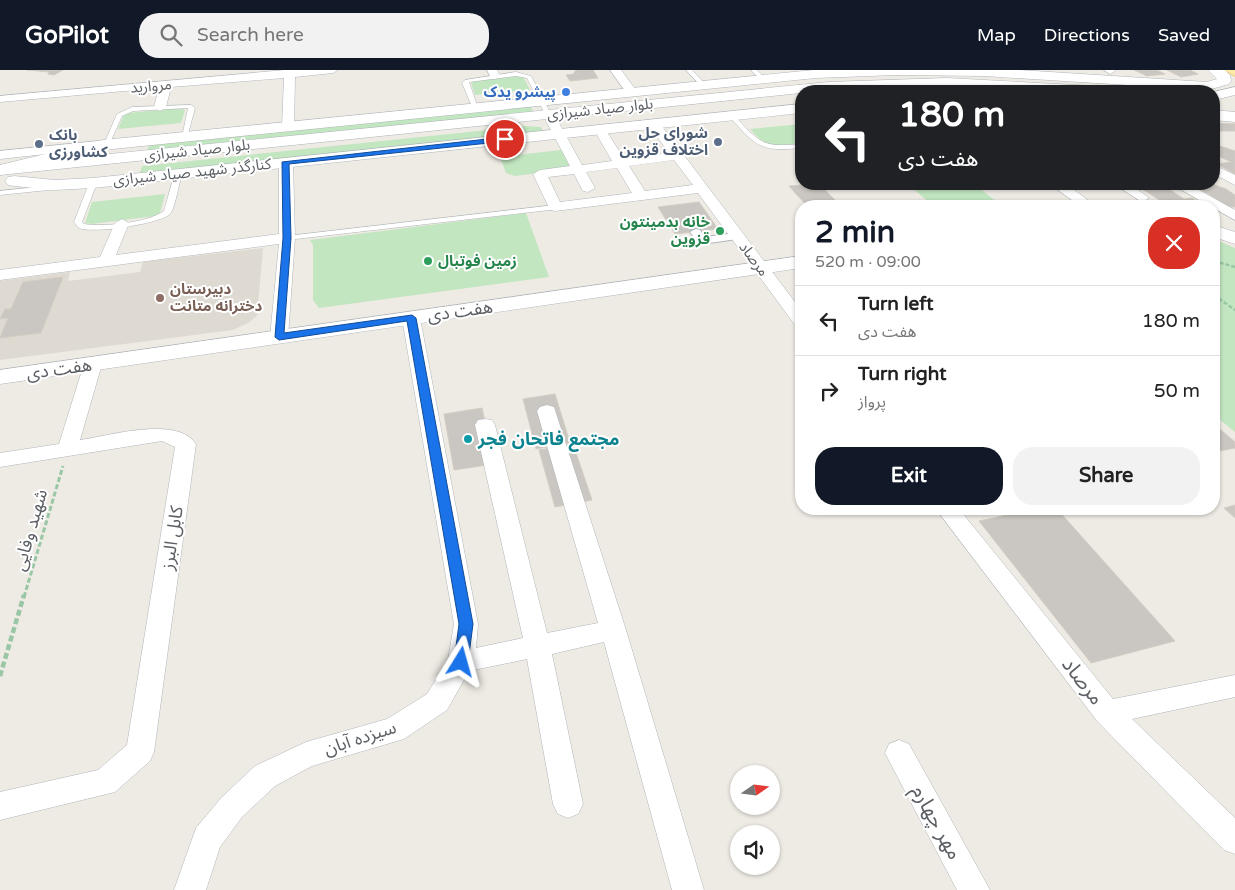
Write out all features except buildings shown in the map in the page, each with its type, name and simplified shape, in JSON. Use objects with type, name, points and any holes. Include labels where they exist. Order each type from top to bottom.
[{"type":"main road","points":[[0,170],[105,145],[475,108],[550,118],[632,93],[734,82],[759,75],[895,70],[984,72],[1184,85]]},
{"type":"main road","points":[[1215,70],[1223,75],[1224,81],[1215,85]]},
{"type":"main road","points":[[984,72],[1023,85]]},
{"type":"main road","points":[[734,82],[746,94]]},
{"type":"main road","name":"بلوار صیاد شیرازی","points":[[847,85],[905,82],[968,85]]},
{"type":"main road","name":"بلوار صیاد شیرازی","points":[[0,179],[795,89]]},
{"type":"main road","points":[[1220,96],[1234,96]]},
{"type":"main road","points":[[1220,102],[1234,96]]},
{"type":"main road","name":"بلوار صیاد شیرازی","points":[[0,170],[550,118],[795,109]]},
{"type":"main road","name":"کنارگذر شهید صیاد شیرازی","points":[[0,179],[55,185],[178,174],[286,162],[550,118],[654,124],[795,109]]},
{"type":"main road","points":[[1220,116],[1235,117]]},
{"type":"main road","points":[[1220,233],[1235,238]]},
{"type":"main road","name":"هفت دی","points":[[0,377],[795,263]]},
{"type":"street","name":"مروارید","points":[[0,99],[290,72],[333,70]]},
{"type":"street","points":[[615,70],[632,93]]},
{"type":"street","points":[[288,126],[290,72]]},
{"type":"street","points":[[160,107],[166,85]]},
{"type":"street","points":[[550,118],[588,188]]},
{"type":"street","name":"مرصاد","points":[[654,124],[795,313]]},
{"type":"street","points":[[603,135],[641,196]]},
{"type":"street","points":[[0,155],[105,145]]},
{"type":"street","points":[[678,156],[540,174],[555,207],[701,188]]},
{"type":"street","points":[[279,337],[287,238],[286,162]]},
{"type":"street","points":[[1220,172],[1235,181]]},
{"type":"street","points":[[1066,190],[1080,200]]},
{"type":"street","points":[[1130,190],[1142,198]]},
{"type":"street","points":[[1189,190],[1206,200]]},
{"type":"street","points":[[1220,208],[1235,216]]},
{"type":"street","points":[[106,262],[122,223]]},
{"type":"street","points":[[696,232],[702,240],[737,236]]},
{"type":"street","points":[[0,275],[287,238]]},
{"type":"street","name":"سیزده آبان","points":[[190,890],[207,838],[232,807],[265,776],[306,755],[394,730],[437,702],[461,662],[466,624],[412,318]]},
{"type":"street","points":[[68,448],[93,364]]},
{"type":"street","points":[[547,411],[688,890]]},
{"type":"street","points":[[485,425],[537,645],[568,804]]},
{"type":"street","name":"کابل البرز","points":[[0,460],[164,434],[186,444],[140,752],[105,782],[0,806]]},
{"type":"street","name":"مرصاد","points":[[952,515],[1107,712],[1235,839]]},
{"type":"street","points":[[461,662],[613,630]]},
{"type":"street","points":[[1107,712],[1235,686]]},
{"type":"street","name":"مهر چهارم","points":[[899,753],[974,890]]},
{"type":"lane","points":[[690,70],[704,86]]},
{"type":"lane","points":[[475,108],[466,82],[494,73],[516,74],[527,76],[550,118]]},
{"type":"lane","points":[[105,145],[120,113],[132,109],[180,105],[191,107],[185,137]]},
{"type":"lane","points":[[731,115],[761,146],[775,149],[795,147]]},
{"type":"lane","points":[[0,193],[93,182],[78,224],[90,227],[156,219],[166,214],[178,174]]},
{"type":"lane","points":[[287,238],[555,207]]},
{"type":"path","points":[[1220,263],[1235,268]]},
{"type":"path","points":[[1220,299],[1235,310]]},
{"type":"path","name":"شهید وفایی","points":[[0,676],[68,448]]},
{"type":"shaded area","name":"دبیرستان دخترانه متانت","points":[[263,248],[257,316],[248,323],[233,330],[0,360],[0,281],[70,272],[68,281],[140,272],[143,262]]},
{"type":"green space","points":[[520,76],[524,78],[530,90],[475,95],[471,83],[476,80]]},
{"type":"green space","points":[[530,105],[533,111],[531,112],[146,153],[150,143]]},
{"type":"green space","points":[[178,108],[185,110],[181,123],[118,129],[124,115],[128,113]]},
{"type":"green space","points":[[795,125],[795,144],[768,145],[750,129]]},
{"type":"green space","points":[[526,126],[541,127],[543,131],[139,176],[142,166]]},
{"type":"green space","points":[[561,150],[570,167],[564,170],[515,176],[506,173],[500,157]]},
{"type":"green space","points":[[915,190],[982,190],[994,200],[926,200]]},
{"type":"green space","points":[[165,194],[160,213],[155,216],[91,224],[85,223],[92,202]]},
{"type":"green space","name":"زمین فوتبال","points":[[526,213],[549,277],[319,308],[313,300],[313,245],[310,240]]},
{"type":"green space","points":[[1220,242],[1235,248],[1235,432],[1220,420]]},
{"type":"place","name":"پیشرو یدک","points":[[566,92]]},
{"type":"place","name":"شورای حل اختلاف قزوین","points":[[718,142]]},
{"type":"place","name":"بانک کشاورزی","points":[[39,144]]},
{"type":"place","name":"خانه بدمینتون قزوین","points":[[720,231]]},
{"type":"place","name":"زمین فوتبال","points":[[428,261]]},
{"type":"place","name":"دبیرستان دخترانه متانت","points":[[160,298]]},
{"type":"place","name":"مجتمع فاتحان فجر","points":[[468,439]]},
{"type":"route","points":[[461,662],[466,624],[412,318],[279,337],[287,238],[286,162],[505,139]]}]
